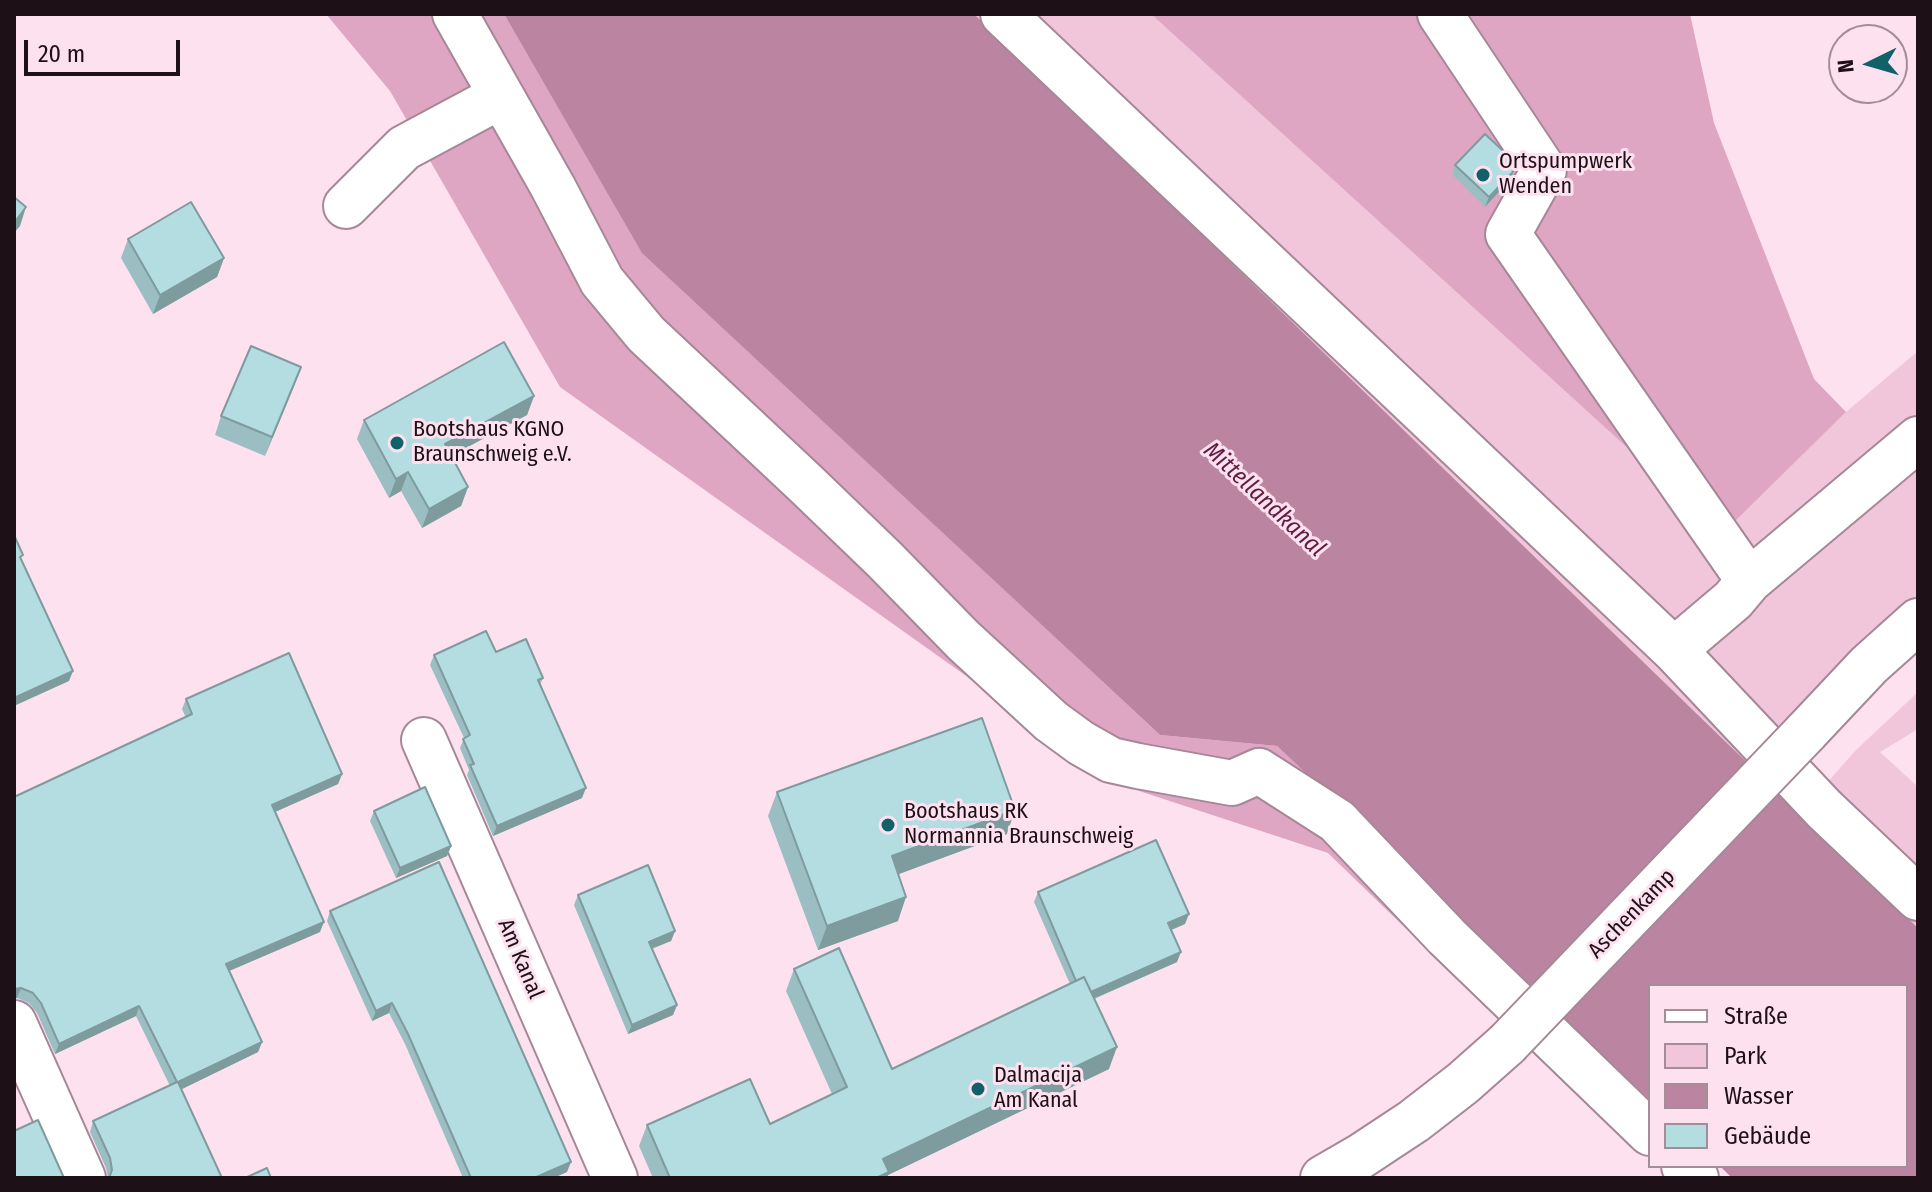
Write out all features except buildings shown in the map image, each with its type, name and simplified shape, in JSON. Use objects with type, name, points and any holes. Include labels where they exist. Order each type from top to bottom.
[{"type":"street","points":[[455,14],[553,187],[602,281],[646,334],[817,494],[963,640],[1051,721],[1111,760],[1232,783],[1259,771],[1337,821],[1447,937],[1648,1131]]},
{"type":"street","points":[[1003,14],[1674,650],[1824,809],[1918,898]]},
{"type":"street","points":[[1440,14],[1544,170],[1497,222],[1749,581]]},
{"type":"street","points":[[346,206],[404,148],[501,96]]},
{"type":"street","points":[[1674,650],[1733,600],[1749,581],[1918,439]]},
{"type":"street","name":"Aschenkamp","points":[[1323,1178],[1414,1121],[1507,1044],[1869,665],[1918,621]]},
{"type":"street","name":"Am Kanal","points":[[424,740],[615,1178]]},
{"type":"street","points":[[14,1023],[83,1178]]},
{"type":"green space","points":[[974,14],[1151,14],[1722,534],[1846,412],[1918,351],[1918,596],[1835,668],[1747,763]]},
{"type":"green space","points":[[1918,692],[1918,729],[1880,752],[1918,787],[1918,928],[1799,814],[1856,750]]},
{"type":"shaded area","points":[[326,14],[504,14],[643,253],[1160,735],[1277,746],[1527,983],[1494,1014],[1328,853],[1118,784],[560,387],[390,91]]},
{"type":"shaded area","points":[[1151,14],[1690,14],[1714,123],[1814,379],[1846,412],[1722,534]]},
{"type":"water","name":"Mittellandkanal","points":[[504,14],[974,14],[1918,928],[1918,1178],[1732,1178],[1722,1168],[1908,1168],[1908,984],[1648,984],[1648,1098],[1277,746],[1160,735],[642,253]]},
{"type":"place","name":"Ortspumpwerk Wenden","points":[[1483,175]]},
{"type":"place","name":"Bootshaus KGNO Braunschweig e.V.","points":[[397,443]]},
{"type":"place","name":"Bootshaus RK Normannia Braunschweig","points":[[888,825]]},
{"type":"place","name":"Dalmacija Am Kanal","points":[[978,1089]]}]
